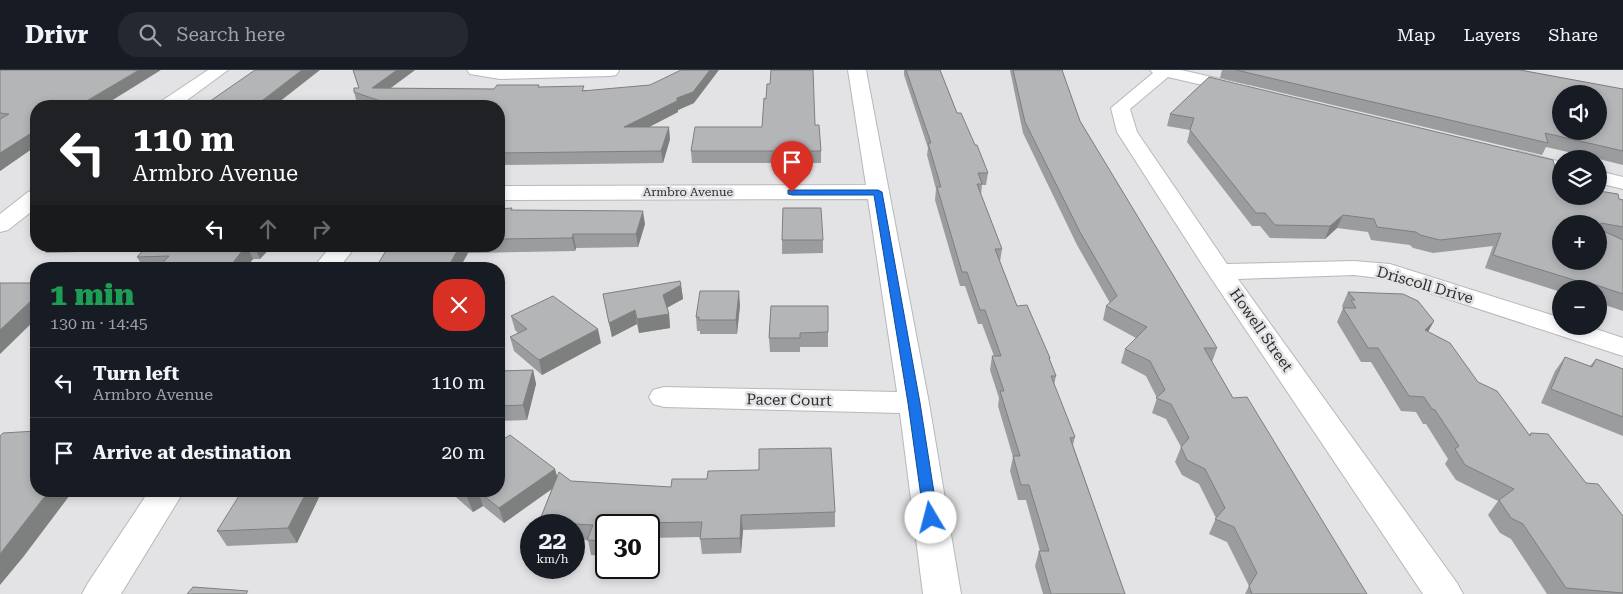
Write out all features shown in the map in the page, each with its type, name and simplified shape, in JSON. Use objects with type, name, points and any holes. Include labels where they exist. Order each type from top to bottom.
[{"type":"street","points":[[176,100],[219,70]]},
{"type":"street","points":[[476,70],[500,74],[610,71]]},
{"type":"street","points":[[857,70],[914,403],[942,594]]},
{"type":"street","points":[[1164,70],[1256,93]]},
{"type":"street","name":"Howell Street","points":[[1164,70],[1120,108],[1127,132],[1220,272],[1444,594]]},
{"type":"street","points":[[1504,153],[1552,166]]},
{"type":"street","points":[[1607,179],[1623,183]]},
{"type":"street","name":"Armbro Avenue","points":[[505,193],[878,192]]},
{"type":"street","points":[[0,225],[30,202]]},
{"type":"street","points":[[330,262],[339,252]]},
{"type":"street","name":"Driscoll Drive","points":[[1220,272],[1354,268],[1390,272],[1623,347]]},
{"type":"street","name":"Pacer Court","points":[[664,397],[914,403]]},
{"type":"street","points":[[101,594],[163,497]]},
{"type":"building","points":[[0,70],[139,70],[88,100],[30,100],[30,134],[0,153],[0,119],[9,114],[0,113]]},
{"type":"building","points":[[255,70],[302,70],[263,100],[212,100]]},
{"type":"building","points":[[353,70],[397,70],[372,88],[494,89],[497,85],[539,85],[538,87],[584,86],[582,91],[650,85],[681,70],[710,70],[693,92],[677,98],[677,101],[624,127],[669,127],[661,151],[505,153],[505,100],[377,100],[354,92],[354,88],[359,88]]},
{"type":"building","points":[[771,70],[813,70],[815,125],[819,125],[821,151],[691,151],[695,127],[762,127],[764,98],[766,99],[767,84],[770,84]]},
{"type":"building","points":[[906,70],[940,70],[957,113],[961,113],[975,145],[977,145],[988,173],[978,173],[982,184],[977,184],[1002,249],[995,249],[1017,306],[1027,305],[1050,358],[1056,376],[1051,376],[1075,437],[1070,438],[1125,594],[1051,594],[1039,551],[1049,551],[1029,485],[1021,485],[1013,456],[1020,456],[1000,391],[1004,391],[992,356],[1001,356],[985,310],[980,310],[967,272],[962,272],[937,187],[941,187],[928,143],[931,143]]},
{"type":"building","points":[[1013,70],[1062,70],[1080,121],[1217,348],[1204,348],[1233,398],[1247,397],[1367,594],[1252,594],[1249,586],[1257,573],[1234,527],[1215,519],[1225,508],[1205,469],[1187,460],[1181,447],[1189,438],[1171,404],[1156,398],[1165,390],[1150,361],[1125,349],[1147,327],[1106,306],[1117,296],[1080,232],[1025,122]]},
{"type":"building","points":[[1236,70],[1520,70],[1601,85],[1552,85],[1552,135],[1545,133],[1548,143]]},
{"type":"building","points":[[1209,77],[1552,160],[1552,205],[1607,205],[1607,192],[1618,194],[1619,199],[1623,200],[1623,227],[1607,224],[1607,215],[1552,215],[1552,270],[1607,270],[1607,233],[1623,240],[1623,294],[1607,289],[1607,280],[1574,280],[1493,255],[1501,233],[1440,240],[1420,235],[1416,232],[1377,227],[1374,219],[1343,215],[1330,226],[1275,225],[1265,213],[1256,213],[1190,130],[1194,118],[1170,114]]},
{"type":"building","points":[[1607,86],[1623,89],[1623,151],[1575,140],[1607,140]]},
{"type":"building","points":[[783,208],[821,208],[823,240],[782,240]]},
{"type":"building","points":[[505,209],[643,211],[636,234],[573,234],[572,238],[505,239]]},
{"type":"building","points":[[142,252],[241,252],[233,262],[163,262],[169,256],[137,257]]},
{"type":"building","points":[[385,252],[457,252],[451,262],[379,262]]},
{"type":"building","points":[[680,281],[681,285],[663,295],[669,314],[637,319],[635,310],[609,323],[603,294]]},
{"type":"building","points":[[0,283],[30,283],[30,302],[0,330]]},
{"type":"building","points":[[700,291],[739,291],[736,320],[699,320],[699,317],[696,317]]},
{"type":"building","points":[[1348,292],[1403,294],[1418,301],[1434,321],[1425,330],[1450,343],[1478,382],[1497,391],[1530,436],[1531,433],[1548,434],[1586,483],[1598,484],[1623,516],[1623,593],[1566,588],[1523,524],[1511,518],[1499,500],[1514,489],[1465,465],[1455,449],[1459,446],[1435,410],[1432,409],[1424,397],[1409,396],[1378,348],[1368,348],[1343,308],[1356,308],[1351,300],[1355,300]]},
{"type":"building","points":[[553,296],[598,329],[539,360],[510,337],[527,329],[511,316]]},
{"type":"building","points":[[771,306],[828,306],[828,332],[800,333],[800,338],[769,338]]},
{"type":"building","points":[[1565,357],[1592,367],[1596,359],[1623,369],[1623,417],[1551,389]]},
{"type":"building","points":[[533,370],[523,405],[505,406],[505,371]]},
{"type":"building","points":[[30,431],[30,497],[44,497],[0,554],[0,436],[3,433]]},
{"type":"building","points":[[510,435],[555,469],[499,508],[485,497],[505,497],[505,438]]},
{"type":"building","points":[[831,448],[835,512],[741,515],[740,538],[700,539],[702,522],[660,523],[660,514],[595,514],[595,540],[587,540],[593,525],[585,525],[585,514],[542,514],[559,472],[571,481],[671,487],[672,479],[707,479],[708,471],[759,470],[759,449]]},
{"type":"building","points":[[238,497],[304,497],[288,528],[217,531]]},
{"type":"building","points":[[193,587],[248,591],[246,594],[187,594]]},
{"type":"route","points":[[792,192],[878,192],[914,403],[931,518]]}]
